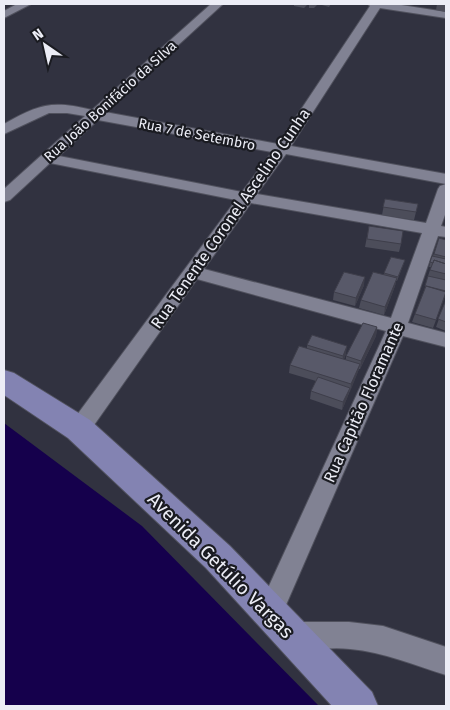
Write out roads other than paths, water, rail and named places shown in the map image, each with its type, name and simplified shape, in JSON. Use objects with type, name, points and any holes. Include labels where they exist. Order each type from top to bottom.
[{"type":"main road","name":"Avenida Getúlio Vargas","points":[[4,381],[79,429],[218,556],[358,706]]},
{"type":"street","points":[[4,15],[25,4]]},
{"type":"street","name":"Rua João Bonifácio da Silva","points":[[4,197],[217,4]]},
{"type":"street","points":[[376,4],[446,15]]},
{"type":"street","name":"Rua Tenente Coronel Ascelino Cunha","points":[[79,429],[280,150],[376,4]]},
{"type":"street","name":"Rua 7 de Setembro","points":[[4,130],[40,110],[52,106],[64,106],[96,115],[446,179]]},
{"type":"street","points":[[48,158],[245,197],[439,231]]},
{"type":"street","name":"Rua Capitão Floramante","points":[[281,623],[397,328],[439,231],[446,189]]},
{"type":"street","points":[[192,272],[446,340]]},
{"type":"street","points":[[281,623],[383,640],[446,661]]}]
